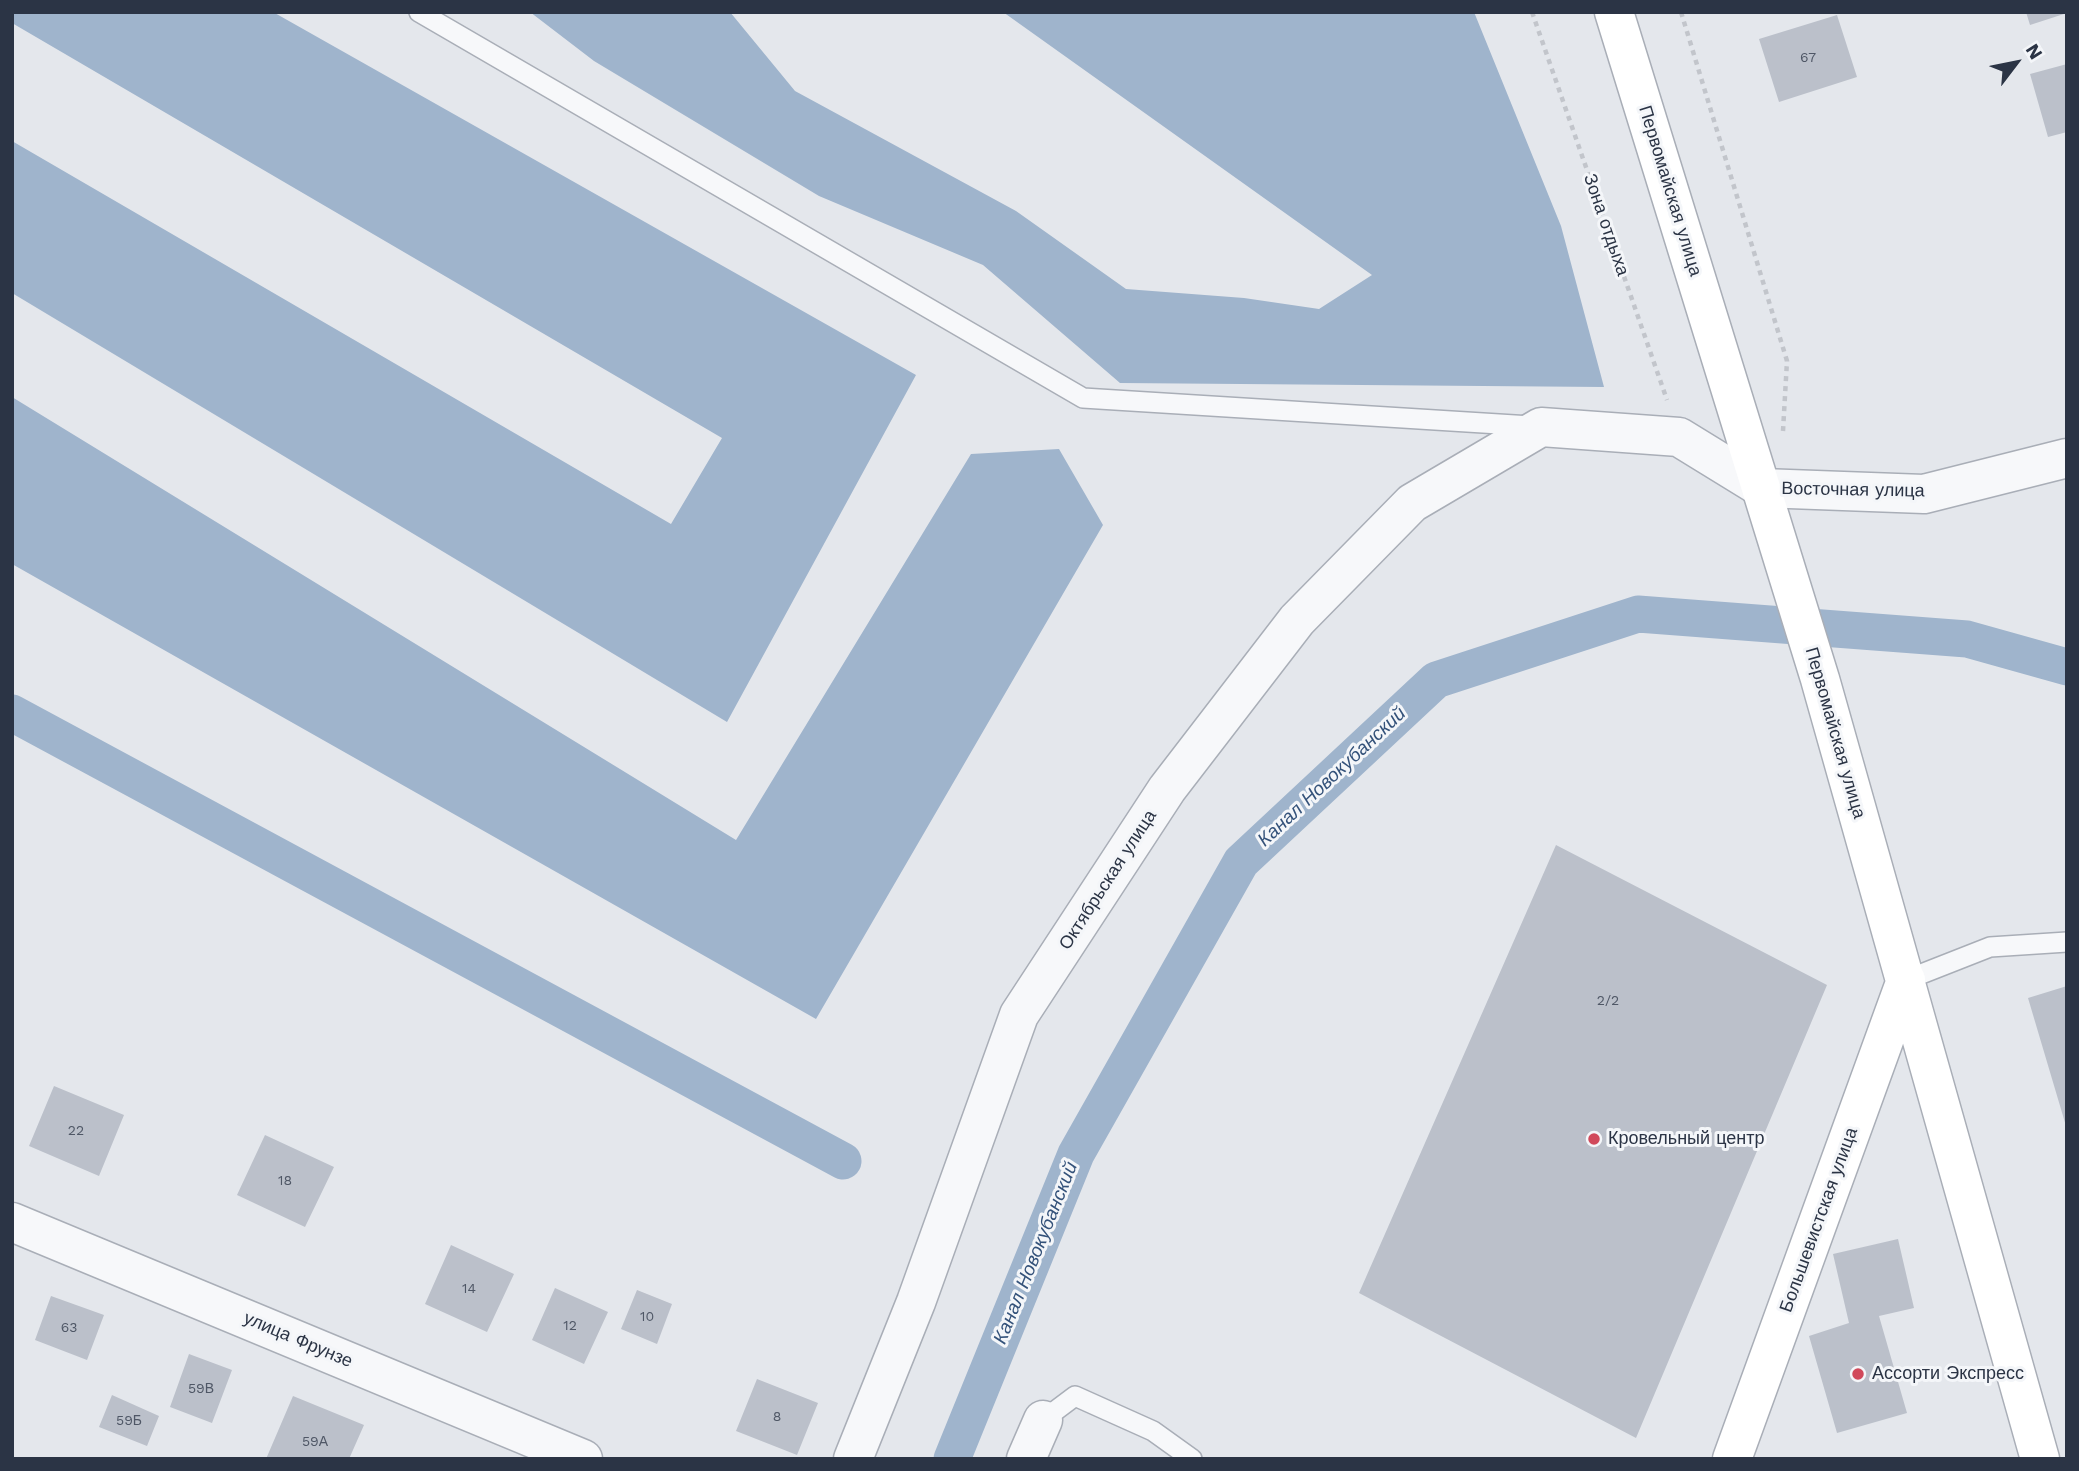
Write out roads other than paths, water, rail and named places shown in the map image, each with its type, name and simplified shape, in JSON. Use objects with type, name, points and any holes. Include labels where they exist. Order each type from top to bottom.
[{"type":"main road","name":"Первомайская улица","points":[[1614,12],[1778,488],[1781,547],[1906,980],[2039,1459]]},
{"type":"main road","name":"Большевистская улица","points":[[1732,1459],[1906,980]]},
{"type":"street","points":[[1541,427],[1679,437],[1778,488]]},
{"type":"street","name":"Октябрьская улица","points":[[853,1459],[916,1303],[1020,1015],[1167,789],[1297,620],[1412,503],[1541,427]]},
{"type":"street","name":"Восточная улица","points":[[1778,488],[1924,494],[2067,458]]},
{"type":"street","name":"улица Фрунзе","points":[[12,1222],[583,1459]]},
{"type":"street","points":[[1026,1459],[1043,1420]]},
{"type":"lane","points":[[419,12],[1083,398],[1541,427]]},
{"type":"lane","points":[[1906,980],[1990,947],[2067,942]]},
{"type":"lane","points":[[1043,1420],[1075,1396],[1153,1431],[1192,1459]]},
{"type":"water","points":[[12,12],[273,12],[916,375],[727,722],[12,293],[12,141],[671,524],[722,438],[12,23]]},
{"type":"water","points":[[530,12],[730,12],[795,91],[1016,211],[1126,289],[1244,298],[1319,309],[1372,275],[1003,12],[1474,12],[1561,226],[1604,387],[1120,383],[983,265],[819,196],[594,61]]},
{"type":"water","points":[[12,397],[736,840],[971,454],[1059,449],[1103,525],[816,1019],[12,564]]},
{"type":"waterway","name":"Канал Новокубанский","points":[[952,1459],[1076,1154],[1241,862],[1436,680],[1638,614],[1967,639],[2067,667]]},
{"type":"waterway","points":[[12,713],[843,1161]]},
{"type":"place","name":"Кровельный центр","points":[[1594,1139]]},
{"type":"place","name":"Ассорти Экспресс","points":[[1858,1374]]}]
